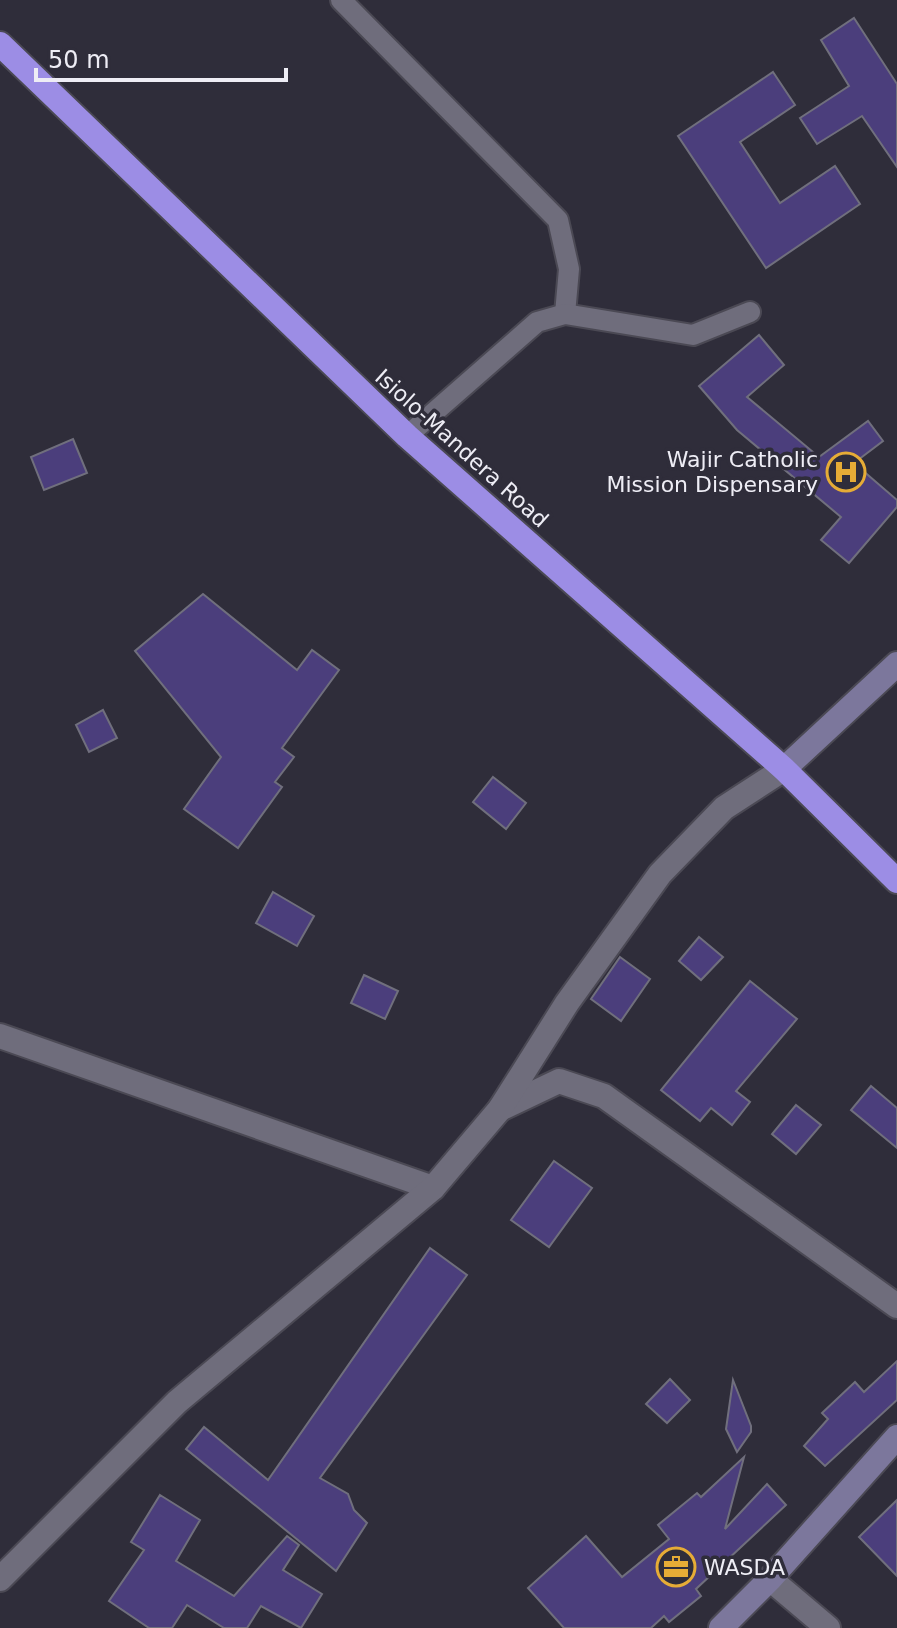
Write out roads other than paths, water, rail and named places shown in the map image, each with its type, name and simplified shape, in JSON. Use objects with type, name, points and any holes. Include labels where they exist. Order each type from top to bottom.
[{"type":"highway","name":"Isiolo-Mandera Road","points":[[0,44],[407,436],[784,769],[897,881]]},
{"type":"main road","points":[[784,769],[897,664]]},
{"type":"main road","points":[[721,1628],[770,1579],[897,1437]]},
{"type":"street","points":[[0,1579],[177,1402],[433,1188],[500,1109],[567,1003],[660,874],[724,808],[784,769]]},
{"type":"street","points":[[0,1036],[433,1188]]},
{"type":"street","points":[[500,1109],[559,1081],[604,1096],[897,1306]]},
{"type":"street","points":[[770,1579],[828,1628]]},
{"type":"lane","points":[[341,0],[558,220],[569,269],[565,314]]},
{"type":"lane","points":[[407,436],[537,322],[565,314],[693,335],[750,312]]},
{"type":"place","name":"Wajir Catholic Mission Dispensary","points":[[846,472]]},
{"type":"place","name":"WASDA","points":[[676,1567]]}]
